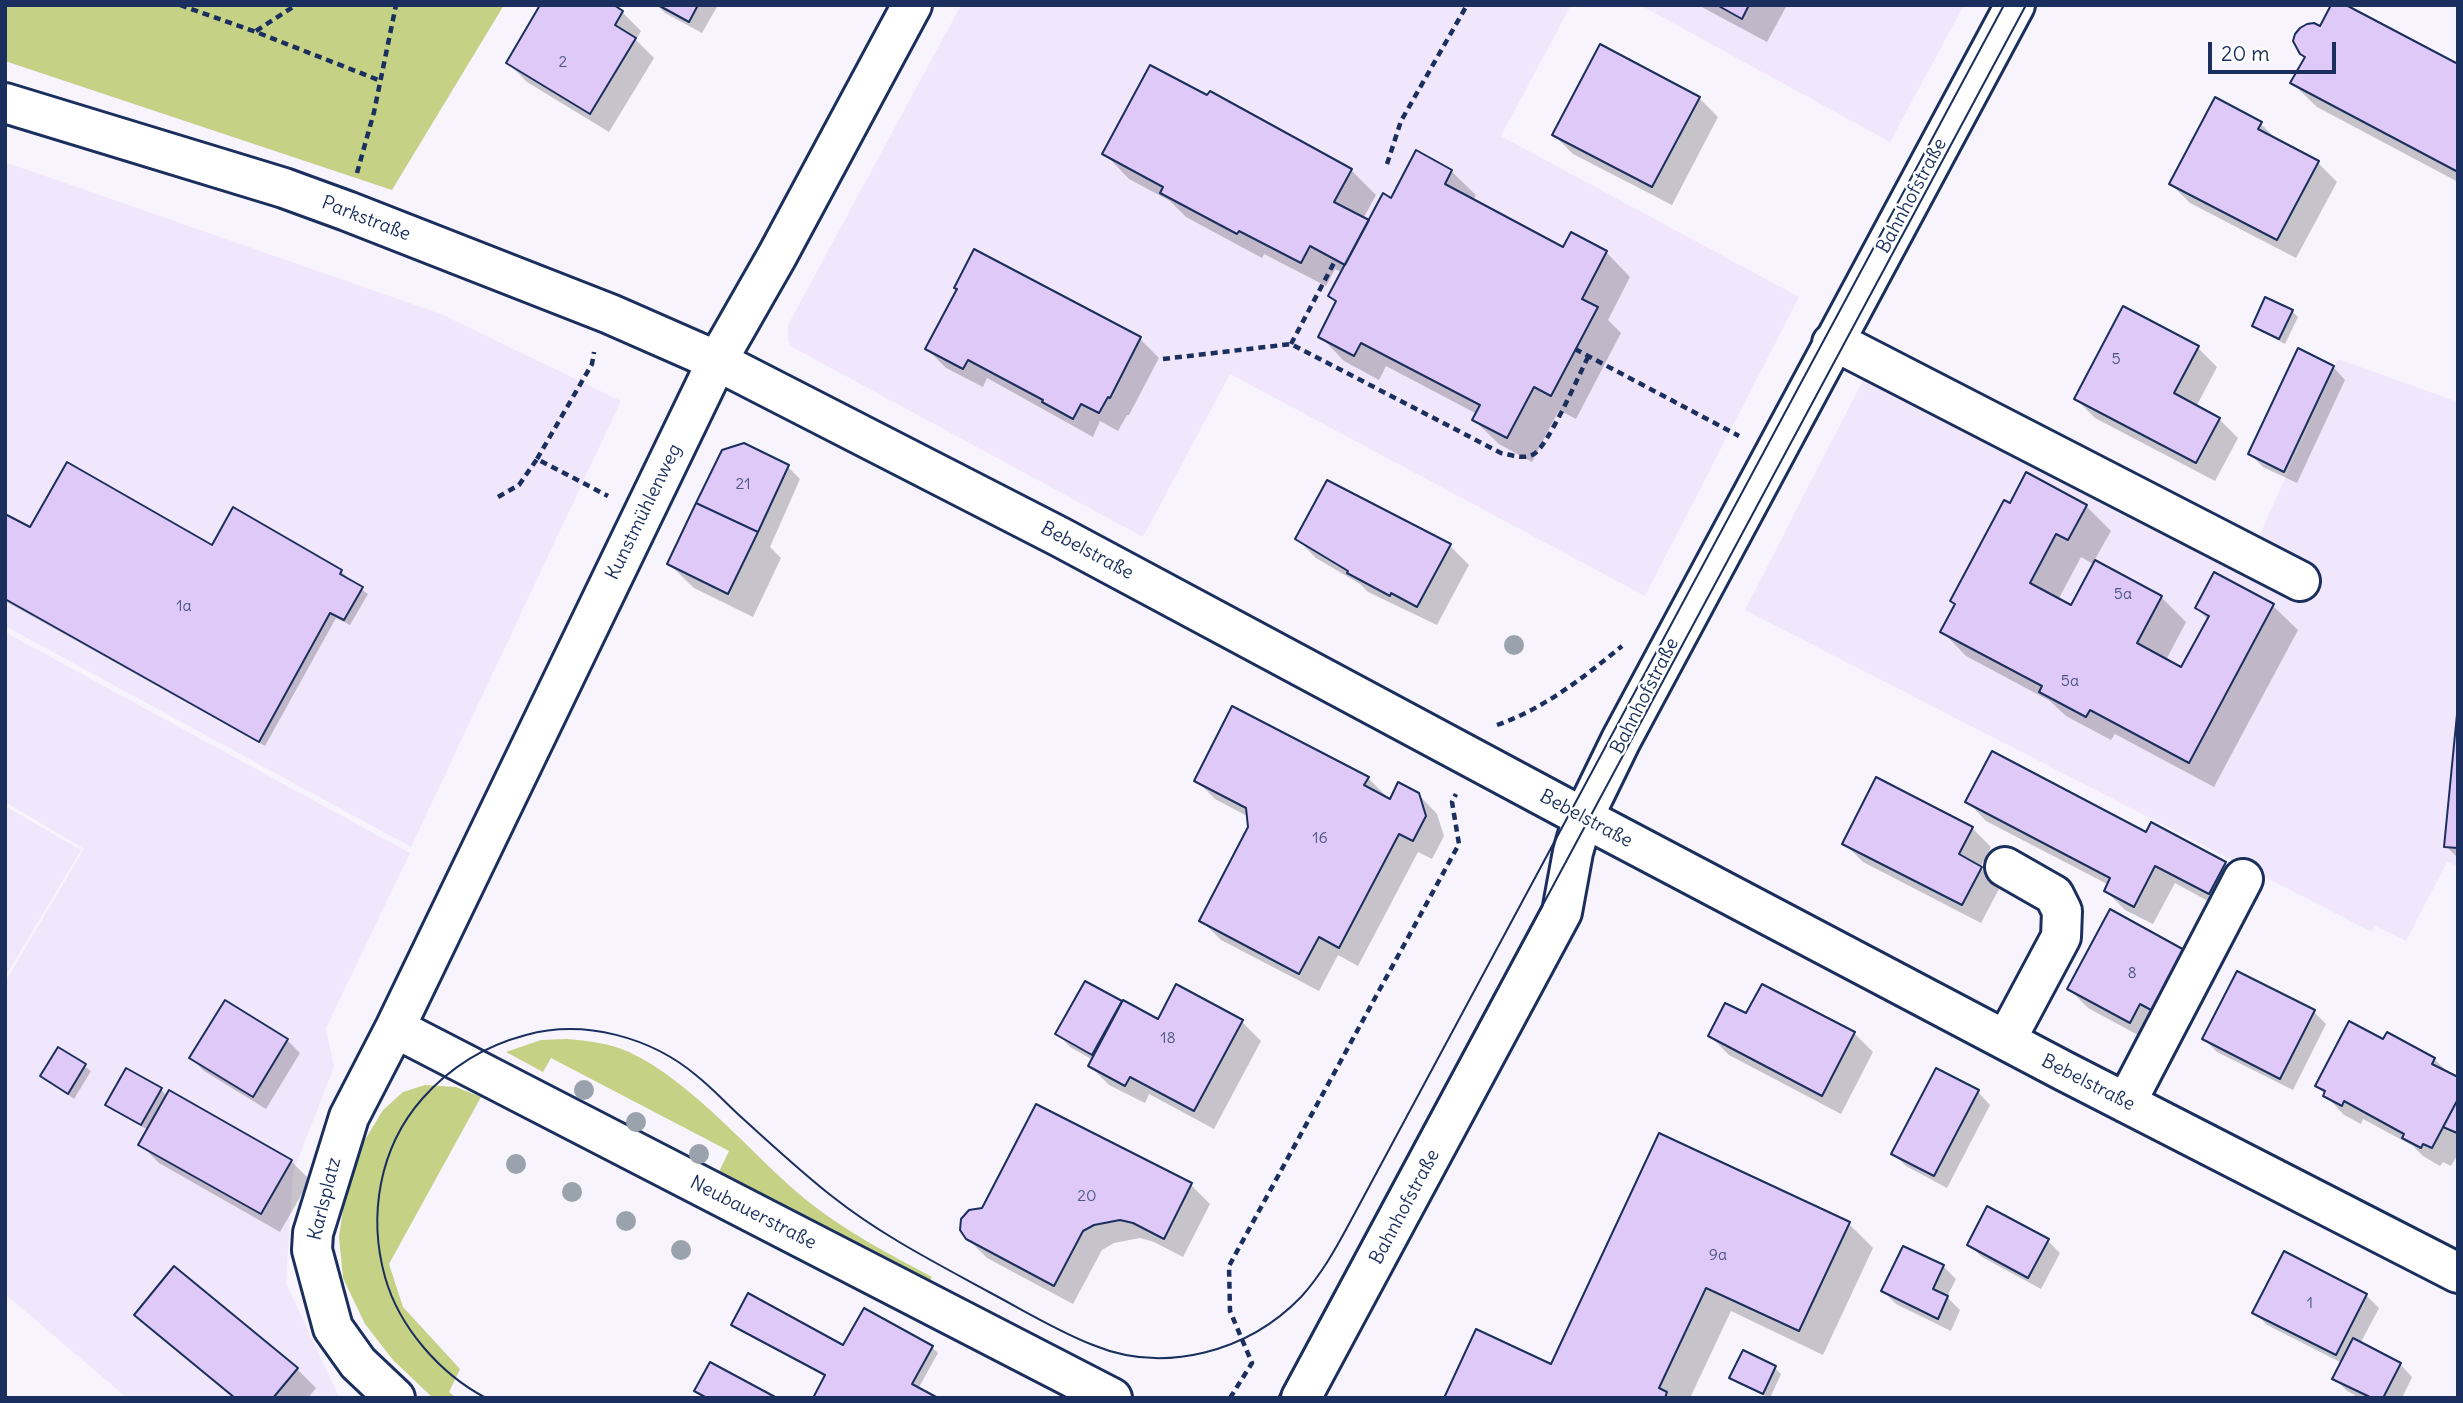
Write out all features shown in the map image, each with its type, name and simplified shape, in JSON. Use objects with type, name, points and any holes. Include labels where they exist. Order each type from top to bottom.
[{"type":"street","name":"Kunstmühlenweg","points":[[395,1028],[717,362],[912,5]]},
{"type":"street","name":"Bahnhofstraße","points":[[1301,1398],[1562,912],[1573,852],[1583,818],[1654,676],[2015,5]]},
{"type":"street","name":"Parkstraße","points":[[5,103],[284,188],[610,314],[717,362]]},
{"type":"street","points":[[1832,343],[2300,581]]},
{"type":"street","name":"Bebelstraße","points":[[717,362],[1060,537],[1583,818],[2126,1103],[2458,1273]]},
{"type":"street","points":[[2005,867],[2054,895],[2062,911],[2060,937],[2006,1040]]},
{"type":"street","points":[[2126,1103],[2244,880]]},
{"type":"street","name":"Karlsplatz","points":[[395,1028],[349,1117],[313,1233],[312,1251],[333,1328],[358,1363],[395,1398]]},
{"type":"street","name":"Neubauerstraße","points":[[395,1028],[1112,1398]]},
{"type":"path","points":[[180,5],[381,81]]},
{"type":"path","points":[[256,32],[296,5]]},
{"type":"path","points":[[347,211],[381,81],[396,5]]},
{"type":"path","points":[[1387,164],[1401,121],[1467,5]]},
{"type":"path","points":[[1292,344],[1336,259]]},
{"type":"path","points":[[498,497],[519,485],[537,459],[592,364],[593,354],[610,314]]},
{"type":"path","points":[[1163,359],[1292,344],[1501,453],[1522,458],[1536,453],[1547,438],[1588,357]]},
{"type":"path","points":[[1575,349],[1740,436],[1734,448]]},
{"type":"path","points":[[537,459],[643,514]]},
{"type":"path","points":[[1230,1398],[1252,1363],[1230,1311],[1229,1266],[1459,844],[1451,802],[1490,728],[1517,718],[1558,696],[1628,641]]},
{"type":"shaded area","points":[[961,5],[1571,5],[1501,136],[1799,297],[1645,596],[1230,374],[1143,537],[792,347],[788,341],[788,325]]},
{"type":"shaded area","points":[[1640,5],[1964,5],[1890,142]]},
{"type":"shaded area","points":[[5,162],[441,314],[621,401],[411,847],[5,626]]},
{"type":"shaded area","points":[[1883,341],[2258,539],[2338,359],[2458,402],[2458,866],[2447,862],[2406,941],[2375,926],[2372,932],[1745,610]]},
{"type":"shaded area","points":[[5,632],[410,853],[326,1028],[334,1067],[293,1172],[286,1283],[341,1398],[127,1398],[5,1294],[5,982],[84,849],[5,802]]},
{"type":"shaded area","points":[[5,806],[81,850],[5,977]]},
{"type":"green space","points":[[5,5],[504,5],[392,190],[5,61]]},
{"type":"green space","points":[[567,1039],[614,1046],[652,1065],[698,1099],[805,1199],[867,1241],[932,1277],[928,1286],[717,1176],[729,1151],[551,1058],[543,1072],[506,1052],[541,1040]]},
{"type":"green space","points":[[425,1085],[456,1087],[481,1097],[389,1264],[403,1307],[460,1369],[449,1392],[457,1398],[433,1398],[393,1360],[365,1324],[343,1278],[339,1237],[349,1166],[383,1110],[403,1092]]},
{"type":"building","points":[[540,5],[614,5],[623,11],[615,25],[636,38],[590,114],[506,63]]},
{"type":"building","points":[[658,5],[698,5],[689,22]]},
{"type":"building","points":[[1717,5],[1749,5],[1742,19]]},
{"type":"building","points":[[2331,5],[2346,5],[2458,64],[2458,172],[2290,83],[2305,57],[2300,54],[2293,41],[2295,34],[2307,24],[2320,26]]},
{"type":"building","points":[[1600,44],[1700,97],[1652,187],[1552,135]]},
{"type":"building","points":[[1150,65],[1207,95],[1210,91],[1352,169],[1334,202],[1369,220],[1345,265],[1310,246],[1301,263],[1239,231],[1237,234],[1160,193],[1163,187],[1102,154]]},
{"type":"building","points":[[2215,97],[2262,122],[2258,129],[2319,161],[2277,240],[2169,184]]},
{"type":"building","points":[[1416,150],[1452,170],[1445,184],[1563,247],[1571,232],[1607,251],[1582,299],[1598,307],[1551,396],[1534,387],[1507,438],[1472,420],[1480,405],[1361,343],[1354,356],[1318,337],[1336,301],[1328,296],[1383,193],[1391,198]]},
{"type":"building","points":[[974,249],[1141,337],[1110,398],[1108,397],[1099,413],[1081,404],[1073,419],[968,360],[963,369],[925,349],[957,289],[954,288]]},
{"type":"building","points":[[2265,297],[2293,310],[2279,339],[2252,326]]},
{"type":"building","points":[[2123,306],[2199,346],[2174,393],[2220,418],[2196,463],[2074,399]]},
{"type":"building","points":[[2298,348],[2334,366],[2284,472],[2248,454]]},
{"type":"building","points":[[744,443],[789,465],[758,532],[696,503],[722,450]]},
{"type":"building","points":[[67,462],[212,545],[233,507],[342,570],[340,574],[363,587],[344,620],[330,613],[259,742],[5,599],[5,514],[30,527]]},
{"type":"building","points":[[2026,472],[2087,505],[2068,540],[2056,534],[2030,583],[2071,605],[2095,560],[2162,596],[2137,643],[2181,667],[2209,616],[2195,608],[2214,572],[2274,604],[2189,763],[2090,710],[2086,717],[2039,692],[2042,686],[1940,632],[1955,604],[1950,601],[2004,500],[2010,503]]},
{"type":"building","points":[[1327,480],[1451,544],[1417,607],[1347,573],[1348,571],[1295,539]]},
{"type":"building","points":[[696,503],[758,532],[728,594],[667,564]]},
{"type":"building","points":[[2458,704],[2458,848],[2444,847]]},
{"type":"building","points":[[1232,706],[1369,777],[1364,785],[1390,799],[1398,782],[1419,793],[1426,816],[1413,841],[1399,834],[1339,948],[1319,937],[1299,974],[1199,921],[1248,827],[1246,808],[1194,781]]},
{"type":"building","points":[[1992,751],[2146,832],[2151,822],[2226,862],[2209,894],[2155,866],[2134,907],[2104,891],[2110,878],[1965,802]]},
{"type":"building","points":[[1876,777],[1973,827],[1959,854],[1982,867],[1962,905],[1842,844]]},
{"type":"building","points":[[2110,909],[2197,957],[2164,1017],[2140,1004],[2130,1023],[2067,989]]},
{"type":"building","points":[[2237,971],[2315,1010],[2280,1079],[2202,1039]]},
{"type":"building","points":[[1085,981],[1122,1001],[1092,1055],[1055,1034]]},
{"type":"building","points":[[1176,984],[1243,1020],[1194,1111],[1130,1077],[1125,1086],[1088,1066],[1123,1000],[1158,1019]]},
{"type":"building","points":[[1762,984],[1855,1032],[1822,1096],[1708,1036],[1725,1003],[1746,1013]]},
{"type":"building","points":[[225,1000],[288,1039],[253,1097],[189,1058]]},
{"type":"building","points":[[2349,1021],[2383,1039],[2387,1032],[2435,1058],[2432,1064],[2458,1077],[2458,1099],[2432,1148],[2423,1144],[2421,1148],[2402,1138],[2404,1134],[2344,1101],[2342,1106],[2323,1096],[2325,1091],[2315,1086]]},
{"type":"building","points":[[58,1047],[86,1064],[68,1094],[40,1076]]},
{"type":"building","points":[[126,1068],[162,1088],[141,1125],[105,1105]]},
{"type":"building","points":[[1936,1068],[1979,1090],[1934,1176],[1891,1154]]},
{"type":"building","points":[[169,1090],[292,1160],[261,1214],[138,1145]]},
{"type":"building","points":[[2458,1099],[2458,1136],[2443,1127]]},
{"type":"building","points":[[1036,1104],[1192,1183],[1164,1239],[1133,1223],[1120,1220],[1094,1225],[1083,1231],[1054,1286],[966,1239],[960,1230],[961,1219],[969,1210],[982,1208]]},
{"type":"building","points":[[1659,1133],[1850,1222],[1799,1331],[1706,1288],[1659,1388],[1667,1392],[1665,1398],[1444,1398],[1476,1329],[1551,1364]]},
{"type":"building","points":[[1987,1206],[2049,1239],[2028,1278],[1967,1245]]},
{"type":"building","points":[[1903,1246],[1944,1265],[1933,1289],[1948,1296],[1938,1319],[1881,1291]]},
{"type":"building","points":[[2284,1251],[2367,1294],[2336,1355],[2252,1313]]},
{"type":"building","points":[[174,1266],[298,1368],[273,1398],[235,1398],[134,1315]]},
{"type":"building","points":[[748,1293],[843,1345],[864,1308],[933,1346],[912,1384],[938,1398],[813,1398],[825,1375],[731,1325]]},
{"type":"building","points":[[2353,1338],[2401,1363],[2383,1398],[2372,1398],[2332,1379]]},
{"type":"building","points":[[1743,1350],[1776,1366],[1763,1394],[1729,1378]]},
{"type":"building","points":[[710,1362],[777,1398],[707,1398],[694,1391]]},
{"type":"tram line","points":[[486,1398],[453,1376],[424,1347],[411,1331],[391,1296],[380,1254],[378,1207],[381,1184],[387,1161],[407,1118],[433,1087],[482,1051],[526,1035],[548,1031],[571,1029],[616,1035],[638,1042],[679,1062],[809,1178],[870,1224],[1027,1313],[1093,1345],[1120,1354],[1149,1358],[1204,1352],[1257,1332],[1301,1297],[1344,1234],[2004,5]]},
{"type":"tram line","points":[[1278,1398],[2026,5]]}]
